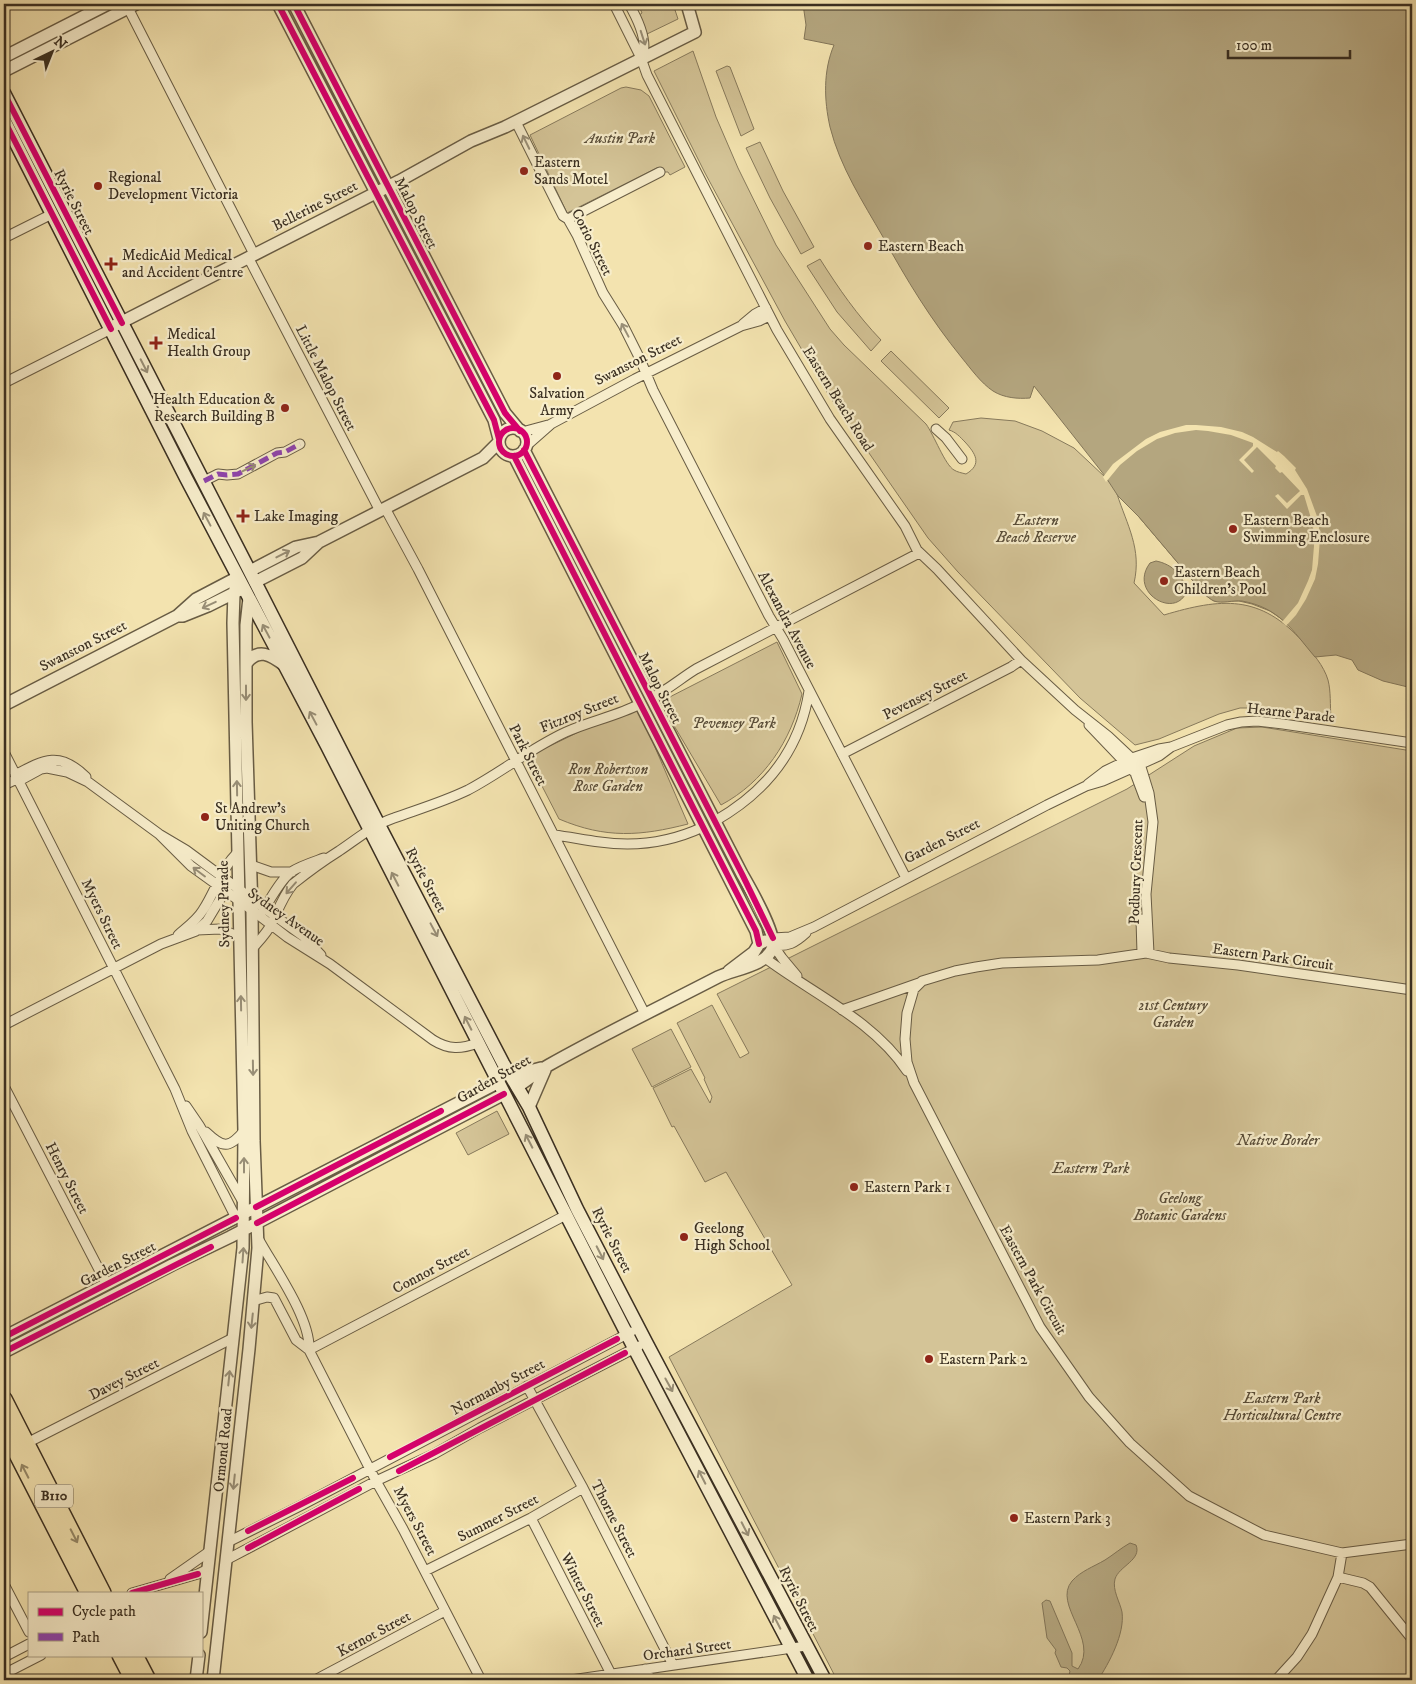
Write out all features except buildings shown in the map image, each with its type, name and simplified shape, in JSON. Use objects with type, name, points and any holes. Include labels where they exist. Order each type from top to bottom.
[{"type":"highway","name":"B110","points":[[4,1399],[102,1592]]},
{"type":"highway","name":"B110","points":[[4,1429],[87,1592]]},
{"type":"highway","points":[[121,1656],[133,1680]]},
{"type":"highway","points":[[136,1656],[148,1680]]},
{"type":"main road","name":"Ryrie Street","points":[[4,93],[241,589],[528,1107],[572,1212]]},
{"type":"main road","name":"Ryrie Street","points":[[4,120],[52,214],[204,481],[253,576],[478,1043],[501,1088],[572,1212],[808,1680]]},
{"type":"main road","name":"Swanston Street","points":[[241,589],[253,576]]},
{"type":"main road","name":"Garden Street","points":[[501,1088],[514,1082]]},
{"type":"main road","name":"Ryrie Street","points":[[640,1345],[681,1406],[825,1680]]},
{"type":"street","points":[[4,58],[108,4]]},
{"type":"street","name":"Malop Street","points":[[294,4],[505,412],[521,432]]},
{"type":"street","name":"Eastern Beach Road","points":[[614,4],[641,58],[647,75],[767,312],[830,419],[905,526],[920,553],[1021,660],[1075,710],[1102,731],[1131,763]]},
{"type":"street","points":[[630,4],[645,42],[645,49],[641,58]]},
{"type":"street","name":"Bellerine Street","points":[[4,383],[178,295],[471,142],[516,122],[695,32],[687,4]]},
{"type":"street","points":[[4,71],[130,5]]},
{"type":"street","name":"Little Malop Street","points":[[130,5],[251,256],[383,510]]},
{"type":"street","name":"Malop Street","points":[[282,5],[494,420],[499,441]]},
{"type":"street","name":"Corio Street","points":[[516,122],[580,242],[602,293],[623,325],[646,373]]},
{"type":"street","points":[[566,218],[660,172]]},
{"type":"street","points":[[4,238],[52,214]]},
{"type":"street","points":[[432,300],[444,295]]},
{"type":"street","name":"Swanston Street","points":[[521,432],[551,424],[646,373],[741,326],[759,321],[767,312]]},
{"type":"street","points":[[469,371],[481,365]]},
{"type":"street","name":"Alexandra Avenue","points":[[646,373],[691,464],[906,878]]},
{"type":"street","name":"Swanston Street","points":[[525,448],[551,424]]},
{"type":"street","points":[[514,429],[521,432],[525,438],[525,448],[518,455],[512,456],[502,452],[499,441],[502,433],[514,429]]},
{"type":"street","points":[[936,429],[948,440],[962,459]]},
{"type":"street","name":"Swanston Street","points":[[253,576],[302,558],[319,542],[483,458],[499,441]]},
{"type":"street","points":[[204,481],[218,474],[238,474],[300,444]]},
{"type":"street","name":"Malop Street","points":[[525,448],[742,872],[773,941]]},
{"type":"street","name":"Malop Street","points":[[512,456],[756,931],[760,944]]},
{"type":"street","name":"Swanston Street","points":[[483,458],[512,456]]},
{"type":"street","name":"Park Street","points":[[383,510],[418,569],[645,1014]]},
{"type":"street","name":"Fitzroy Street","points":[[252,949],[271,925],[293,884],[374,827],[456,795],[480,783],[540,744],[572,729],[628,710],[652,698],[669,689],[692,672],[920,553]]},
{"type":"street","name":"Swanston Street","points":[[177,616],[183,616],[208,606],[241,589]]},
{"type":"street","name":"Swanston Street","points":[[4,705],[177,616],[196,599],[241,589]]},
{"type":"street","name":"Sydney Parade","points":[[241,589],[246,625],[246,722],[251,865],[257,908],[252,949],[246,1211],[243,1230]]},
{"type":"street","name":"Sydney Parade","points":[[241,589],[233,626],[238,852],[233,891],[240,937],[246,1211],[256,1230]]},
{"type":"street","points":[[246,664],[253,657],[263,654],[272,657],[284,665]]},
{"type":"street","name":"Pevensey Street","points":[[842,754],[1021,660]]},
{"type":"street","points":[[554,835],[608,843],[638,844],[674,838],[715,821],[745,802],[758,791],[777,769],[790,749],[801,724],[809,691]]},
{"type":"street","name":"Hearne Parade","points":[[1131,763],[1160,756],[1171,747],[1227,725],[1250,721],[1412,743]]},
{"type":"street","name":"Myers Street","points":[[5,758],[17,778],[175,1089],[192,1131],[246,1211]]},
{"type":"street","name":"Garden Street","points":[[726,974],[754,952],[760,944],[790,937],[814,927],[1086,786],[1102,773],[1131,763]]},
{"type":"street","name":"Podbury Crescent","points":[[1131,763],[1142,768],[1149,793],[1153,822],[1146,894],[1145,953]]},
{"type":"street","name":"Sydney Avenue","points":[[4,785],[17,778],[58,764],[93,785],[159,834],[186,850],[220,875],[233,891]]},
{"type":"street","name":"Sydney Avenue","points":[[159,834],[183,859],[216,884],[233,891],[257,908],[275,916],[303,936],[330,964]]},
{"type":"street","points":[[176,937],[201,913],[220,875],[238,852]]},
{"type":"street","name":"Fitzroy Street","points":[[257,908],[292,872],[312,862],[329,857]]},
{"type":"street","name":"Fitzroy Street","points":[[251,865],[271,872],[292,872]]},
{"type":"street","points":[[729,878],[742,872]]},
{"type":"street","points":[[196,930],[207,921],[233,891]]},
{"type":"street","name":"Sydney Avenue","points":[[257,908],[271,925],[293,942],[330,964],[437,1042],[456,1049],[478,1043]]},
{"type":"street","points":[[4,1025],[176,937],[196,930],[220,929],[240,937]]},
{"type":"street","points":[[765,958],[770,953],[773,941]]},
{"type":"street","name":"Eastern Park Circuit","points":[[773,941],[786,964],[804,984]]},
{"type":"street","name":"Eastern Park Circuit","points":[[842,1010],[955,971],[1002,963],[1098,960],[1145,953],[1169,958],[1238,965],[1304,976],[1412,990]]},
{"type":"street","name":"Garden Street","points":[[514,1082],[645,1014],[726,974],[743,969],[765,958]]},
{"type":"street","name":"Eastern Park Circuit","points":[[765,958],[870,1029],[888,1046],[912,1078],[1040,1327],[1089,1397],[1130,1443],[1189,1496],[1264,1535],[1342,1553],[1412,1544]]},
{"type":"street","name":"Eastern Park Circuit","points":[[912,1078],[906,1058],[906,1020],[914,989],[922,982]]},
{"type":"street","name":"Garden Street","points":[[528,1107],[547,1066]]},
{"type":"street","name":"Henry Street","points":[[4,1086],[106,1284]]},
{"type":"street","name":"Garden Street","points":[[4,1337],[246,1211],[282,1195],[441,1111],[501,1088]]},
{"type":"street","name":"Garden Street","points":[[4,1352],[243,1230],[256,1230],[288,1207],[448,1124],[501,1088]]},
{"type":"street","name":"Myers Street","points":[[175,1089],[199,1125],[246,1211]]},
{"type":"street","points":[[441,1111],[448,1124]]},
{"type":"street","points":[[199,1125],[217,1142],[224,1145],[234,1142],[244,1131]]},
{"type":"street","points":[[372,1148],[378,1160]]},
{"type":"street","points":[[282,1195],[288,1207]]},
{"type":"street","name":"Connor Street","points":[[309,1350],[572,1212]]},
{"type":"street","name":"Ormond Road","points":[[202,1623],[242,1258],[243,1230]]},
{"type":"street","name":"Myers Street","points":[[256,1230],[308,1332],[309,1350],[376,1481],[403,1528],[480,1680]]},
{"type":"street","name":"Ormond Road","points":[[213,1680],[254,1301],[256,1230]]},
{"type":"street","points":[[204,1234],[210,1247]]},
{"type":"street","points":[[254,1301],[270,1296],[274,1298],[278,1306],[292,1299]]},
{"type":"street","name":"Myers Street","points":[[278,1306],[296,1340],[309,1350]]},
{"type":"street","name":"Normanby Street","points":[[150,1592],[210,1551],[302,1505],[390,1457],[633,1331]]},
{"type":"street","name":"Davey Street","points":[[27,1443],[233,1338]]},
{"type":"street","name":"Normanby Street","points":[[135,1592],[198,1574],[376,1481],[434,1454],[640,1345]]},
{"type":"street","name":"Thorne Street","points":[[527,1386],[583,1488],[673,1665]]},
{"type":"street","name":"Summer Street","points":[[424,1571],[531,1518],[583,1488]]},
{"type":"street","points":[[302,1505],[308,1517]]},
{"type":"street","name":"Winter Street","points":[[531,1518],[611,1674]]},
{"type":"street","points":[[1276,1680],[1297,1657],[1312,1634],[1338,1577],[1342,1553]]},
{"type":"street","points":[[1338,1577],[1363,1583],[1370,1587],[1412,1640]]},
{"type":"street","points":[[4,1584],[28,1630]]},
{"type":"street","name":"Kernot Street","points":[[315,1680],[445,1610]]},
{"type":"street","points":[[4,1657],[28,1645]]},
{"type":"street","name":"Orchard Street","points":[[571,1680],[806,1646]]},
{"type":"street","points":[[4,1674],[39,1656]]},
{"type":"street","points":[[196,1680],[199,1656]]},
{"type":"street","points":[[645,1669],[651,1680]]},
{"type":"green space","points":[[638,4],[673,4],[678,19],[647,34],[638,16],[642,13]]},
{"type":"green space","name":"Eastern Beach Reserve","points":[[693,51],[716,117],[738,168],[776,245],[830,329],[844,345],[926,424],[951,467],[966,474],[976,462],[976,458],[969,446],[958,435],[949,430],[953,422],[981,418],[1015,421],[1042,431],[1074,448],[1105,477],[1286,622],[1270,611],[1252,604],[1239,601],[1214,601],[1205,595],[1117,494],[1135,548],[1136,571],[1134,583],[1164,615],[1204,605],[1222,603],[1239,604],[1271,615],[1287,626],[1321,664],[1329,684],[1331,718],[1265,708],[1240,708],[1219,714],[1159,739],[1135,745],[1080,698],[958,572],[928,538],[828,394],[785,321],[705,173],[654,71]]},
{"type":"green space","points":[[727,66],[730,67],[754,129],[741,136],[716,71]]},
{"type":"green space","name":"Austin Park","points":[[626,87],[641,90],[649,96],[685,167],[670,175],[668,172],[663,172],[657,168],[567,213],[530,135]]},
{"type":"green space","points":[[760,142],[783,191],[814,247],[801,254],[770,198],[746,148]]},
{"type":"green space","points":[[820,259],[864,321],[881,340],[871,351],[837,312],[807,266]]},
{"type":"green space","points":[[891,351],[949,408],[939,418],[881,361]]},
{"type":"green space","name":"Pevensey Park","points":[[777,642],[802,694],[797,711],[783,744],[763,772],[736,796],[721,805],[660,702]]},
{"type":"green space","name":"Ron Robertson Rose Garden","points":[[639,710],[688,824],[655,831],[624,834],[592,830],[559,819],[527,757],[589,727]]},
{"type":"green space","name":"Eastern Park","points":[[1262,727],[1412,751],[1412,1680],[837,1680],[669,1357],[792,1285],[726,1172],[705,1182],[674,1126],[672,1127],[653,1088],[691,1069],[710,1103],[712,1097],[705,1078],[677,1023],[712,1005],[740,1058],[749,1053],[717,994],[1127,789],[1194,746],[1237,728]]},
{"type":"green space","points":[[671,1029],[691,1067],[652,1087],[632,1049]]},
{"type":"green space","points":[[497,1111],[509,1134],[468,1155],[456,1133]]},
{"type":"shaded area","points":[[803,4],[1412,4],[1412,688],[1383,681],[1358,670],[1352,660],[1336,655],[1315,657],[1292,629],[1276,615],[1255,604],[1242,601],[1220,602],[1210,599],[1139,517],[1118,496],[1105,476],[1034,386],[1030,398],[1011,398],[993,391],[976,376],[919,299],[846,170],[834,142],[827,106],[826,75],[834,45],[804,39],[806,25]]},
{"type":"shaded area","name":"Eastern Beach Children's Pool","points":[[1156,561],[1172,568],[1180,576],[1186,593],[1180,600],[1164,603],[1155,599],[1149,592],[1145,584],[1145,574],[1150,563]]},
{"type":"shaded area","points":[[1130,1543],[1136,1545],[1136,1555],[1117,1574],[1114,1583],[1122,1612],[1122,1621],[1119,1639],[1111,1657],[1098,1680],[1068,1680],[1070,1671],[1067,1668],[1061,1667],[1055,1653],[1056,1650],[1047,1638],[1042,1603],[1046,1600],[1050,1601],[1072,1653],[1072,1666],[1078,1669],[1083,1658],[1084,1646],[1071,1611],[1067,1590],[1079,1574],[1105,1560]]},
{"type":"pier","points":[[1186,425],[1221,427],[1253,437],[1284,456],[1296,468],[1295,470],[1307,489],[1318,519],[1320,538],[1318,564],[1315,579],[1306,599],[1286,626],[1282,622],[1298,603],[1312,570],[1313,525],[1304,495],[1301,495],[1287,509],[1275,496],[1278,494],[1287,503],[1300,491],[1282,472],[1280,473],[1275,468],[1276,466],[1257,447],[1244,460],[1254,471],[1252,473],[1239,460],[1253,446],[1253,443],[1231,435],[1208,431],[1196,430],[1175,433],[1157,439],[1137,451],[1120,465],[1106,482],[1103,477],[1113,464],[1146,439],[1160,432]]},
{"type":"marked path","points":[[204,481],[218,474],[238,474],[277,453],[285,452],[300,444]]},
{"type":"cycle path","points":[[278,4],[494,420],[499,439]]},
{"type":"cycle path","points":[[294,4],[505,413],[520,431]]},
{"type":"cycle path","points":[[4,93],[122,323]]},
{"type":"cycle path","points":[[4,120],[111,329]]},
{"type":"cycle path","points":[[513,428],[523,432],[527,442],[523,452],[513,456],[503,452],[499,442],[503,432],[513,428]]},
{"type":"cycle path","points":[[524,450],[773,938]]},
{"type":"cycle path","points":[[514,456],[756,931],[759,944]]},
{"type":"cycle path","points":[[257,1223],[504,1094]]},
{"type":"cycle path","points":[[256,1207],[441,1111]]},
{"type":"cycle path","points":[[4,1337],[236,1218]]},
{"type":"cycle path","points":[[4,1352],[211,1247]]},
{"type":"cycle path","points":[[390,1457],[617,1339]]},
{"type":"cycle path","points":[[399,1471],[625,1353]]},
{"type":"cycle path","points":[[248,1531],[353,1478]]},
{"type":"cycle path","points":[[248,1548],[359,1489]]},
{"type":"cycle path","points":[[135,1592],[198,1574]]},
{"type":"place","name":"Eastern Sands Motel","points":[[524,171]]},
{"type":"place","name":"Regional Development Victoria","points":[[98,186]]},
{"type":"place","name":"Eastern Beach","points":[[868,246]]},
{"type":"place","name":"MedicAid Medical and Accident Centre","points":[[111,264]]},
{"type":"place","name":"Medical Health Group","points":[[156,343]]},
{"type":"place","name":"Salvation Army","points":[[557,376]]},
{"type":"place","name":"Health Education & Research Building B","points":[[285,408]]},
{"type":"place","name":"Lake Imaging","points":[[243,516]]},
{"type":"place","name":"Eastern Beach Swimming Enclosure","points":[[1233,529]]},
{"type":"place","name":"Eastern Beach Children's Pool","points":[[1164,581]]},
{"type":"place","name":"St Andrew's Uniting Church","points":[[205,817]]},
{"type":"place","name":"Eastern Park 1","points":[[854,1187]]},
{"type":"place","name":"Geelong High School","points":[[684,1237]]},
{"type":"place","name":"Eastern Park 2","points":[[929,1359]]},
{"type":"place","name":"Eastern Park 3","points":[[1014,1518]]},
{"type":"park label","name":"21st Century Garden","points":[[1173,1014]]},
{"type":"park label","name":"Native Border","points":[[1278,1140]]},
{"type":"park label","name":"Geelong Botanic Gardens","points":[[1180,1206]]},
{"type":"park label","name":"Eastern Park Horticultural Centre","points":[[1282,1406]]}]
